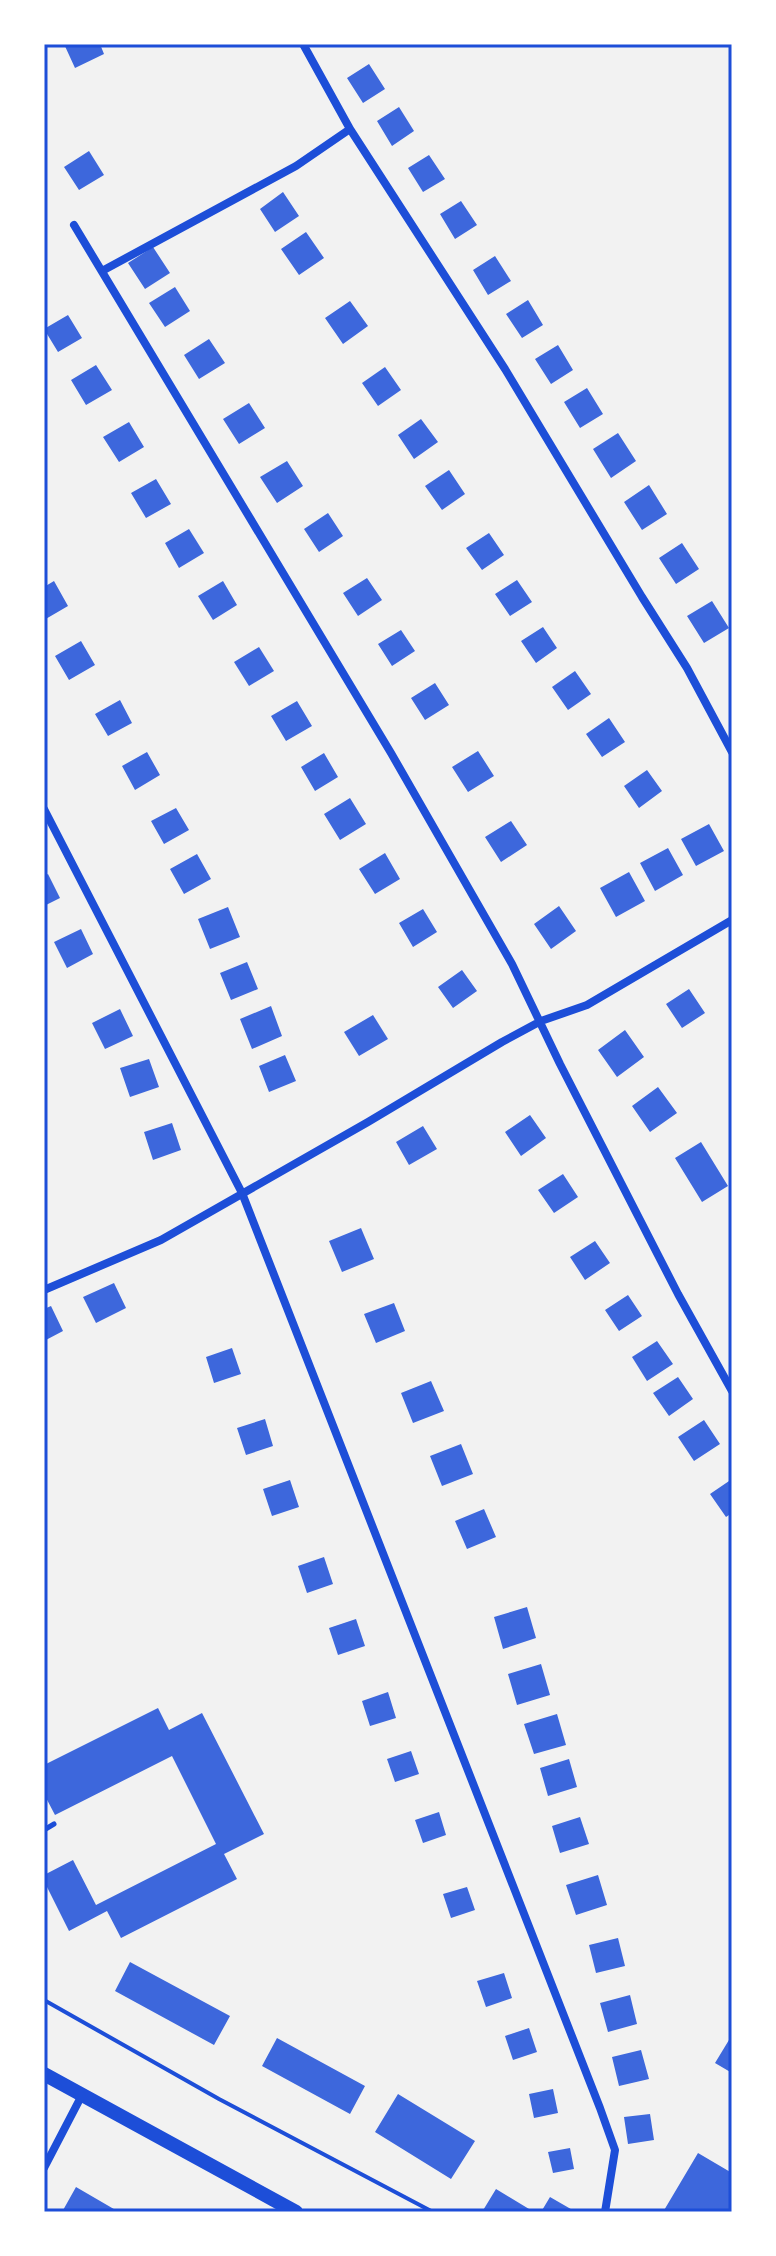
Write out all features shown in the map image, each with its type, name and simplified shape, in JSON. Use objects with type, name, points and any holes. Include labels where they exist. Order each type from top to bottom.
[{"type":"main road","points":[[45,2074],[83,2093],[269,2206],[296,2212]]},
{"type":"street","points":[[303,44],[350,129],[505,369],[687,668],[732,752]]},
{"type":"street","points":[[102,271],[296,166],[350,129]]},
{"type":"street","points":[[74,225],[391,753],[512,964],[678,1294],[732,1391]]},
{"type":"street","points":[[44,809],[242,1193],[615,2150],[605,2212]]},
{"type":"street","points":[[44,1290],[161,1240],[541,1021],[587,1005],[732,920]]},
{"type":"street","points":[[44,2168],[47,2156],[83,2093]]},
{"type":"lane","points":[[44,1830],[54,1824]]},
{"type":"path","points":[[44,2000],[219,2099],[433,2212]]},
{"type":"building","points":[[64,44],[100,44],[104,54],[75,68]]},
{"type":"building","points":[[369,64],[385,89],[363,103],[347,78]]},
{"type":"building","points":[[399,107],[414,131],[392,146],[377,121]]},
{"type":"building","points":[[89,151],[104,175],[79,190],[64,167]]},
{"type":"building","points":[[429,155],[445,179],[423,192],[408,168]]},
{"type":"building","points":[[283,192],[299,216],[275,232],[260,209]]},
{"type":"building","points":[[461,201],[477,225],[455,239],[440,214]]},
{"type":"building","points":[[306,232],[324,258],[299,275],[281,249]]},
{"type":"building","points":[[153,247],[170,273],[145,289],[128,263]]},
{"type":"building","points":[[495,256],[511,281],[488,295],[473,270]]},
{"type":"building","points":[[175,287],[190,311],[165,327],[149,303]]},
{"type":"building","points":[[528,300],[543,325],[522,338],[506,314]]},
{"type":"building","points":[[350,301],[368,326],[343,344],[325,318]]},
{"type":"building","points":[[68,315],[82,338],[58,352],[44,329]]},
{"type":"building","points":[[209,339],[225,363],[199,379],[184,355]]},
{"type":"building","points":[[558,345],[573,370],[551,384],[535,359]]},
{"type":"building","points":[[96,365],[112,390],[86,405],[71,380]]},
{"type":"building","points":[[385,367],[401,390],[378,406],[362,383]]},
{"type":"building","points":[[587,388],[603,414],[580,428],[564,402]]},
{"type":"building","points":[[249,403],[265,428],[239,444],[223,419]]},
{"type":"building","points":[[421,419],[438,442],[414,459],[398,435]]},
{"type":"building","points":[[129,422],[144,447],[119,462],[103,437]]},
{"type":"building","points":[[618,433],[636,461],[611,478],[593,449]]},
{"type":"building","points":[[287,461],[303,486],[277,503],[260,477]]},
{"type":"building","points":[[449,470],[465,494],[442,510],[425,486]]},
{"type":"building","points":[[156,479],[171,504],[146,518],[131,493]]},
{"type":"building","points":[[649,485],[667,514],[642,530],[624,502]]},
{"type":"building","points":[[328,513],[343,536],[319,552],[304,529]]},
{"type":"building","points":[[189,529],[204,553],[179,568],[165,543]]},
{"type":"building","points":[[489,533],[504,555],[482,570],[466,548]]},
{"type":"building","points":[[682,543],[699,569],[676,584],[659,558]]},
{"type":"building","points":[[367,578],[382,600],[358,616],[343,593]]},
{"type":"building","points":[[517,580],[532,602],[510,616],[495,594]]},
{"type":"building","points":[[54,581],[68,606],[44,620],[44,587]]},
{"type":"building","points":[[223,581],[237,605],[213,620],[198,596]]},
{"type":"building","points":[[712,601],[729,628],[704,643],[687,616]]},
{"type":"building","points":[[543,627],[557,648],[536,663],[521,641]]},
{"type":"building","points":[[401,630],[415,651],[392,666],[378,644]]},
{"type":"building","points":[[81,641],[95,665],[69,680],[55,656]]},
{"type":"building","points":[[259,647],[274,671],[249,686],[234,662]]},
{"type":"building","points":[[575,671],[591,694],[568,710],[552,687]]},
{"type":"building","points":[[435,683],[449,705],[425,720],[411,698]]},
{"type":"building","points":[[120,700],[132,723],[108,736],[95,714]]},
{"type":"building","points":[[297,701],[312,726],[286,741],[271,716]]},
{"type":"building","points":[[609,718],[625,742],[602,757],[586,734]]},
{"type":"building","points":[[478,751],[494,776],[468,792],[452,767]]},
{"type":"building","points":[[147,752],[160,775],[135,790],[122,766]]},
{"type":"building","points":[[324,753],[338,777],[315,791],[301,767]]},
{"type":"building","points":[[647,770],[662,791],[639,808],[624,786]]},
{"type":"building","points":[[350,798],[366,824],[340,840],[324,814]]},
{"type":"building","points":[[176,808],[189,830],[164,844],[151,821]]},
{"type":"building","points":[[511,821],[527,845],[501,862],[485,837]]},
{"type":"building","points":[[709,824],[724,851],[696,866],[681,839]]},
{"type":"building","points":[[668,848],[683,875],[655,891],[640,863]]},
{"type":"building","points":[[385,853],[400,879],[375,894],[359,869]]},
{"type":"building","points":[[197,854],[211,879],[184,894],[170,869]]},
{"type":"building","points":[[629,872],[645,901],[616,917],[600,888]]},
{"type":"building","points":[[48,874],[60,898],[44,906],[44,876]]},
{"type":"building","points":[[559,906],[576,931],[551,949],[534,924]]},
{"type":"building","points":[[228,907],[240,937],[210,949],[198,919]]},
{"type":"building","points":[[423,909],[437,932],[413,947],[399,923]]},
{"type":"building","points":[[81,929],[93,954],[67,968],[54,942]]},
{"type":"building","points":[[247,962],[258,989],[231,1000],[220,973]]},
{"type":"building","points":[[462,970],[477,991],[453,1008],[438,987]]},
{"type":"building","points":[[689,989],[705,1013],[682,1028],[666,1004]]},
{"type":"building","points":[[271,1006],[282,1036],[252,1049],[240,1019]]},
{"type":"building","points":[[120,1009],[133,1036],[105,1049],[92,1023]]},
{"type":"building","points":[[373,1015],[388,1039],[359,1056],[344,1032]]},
{"type":"building","points":[[625,1030],[644,1057],[617,1077],[598,1050]]},
{"type":"building","points":[[285,1055],[296,1081],[269,1092],[259,1066]]},
{"type":"building","points":[[149,1059],[159,1087],[130,1097],[120,1068]]},
{"type":"building","points":[[658,1087],[677,1113],[650,1132],[632,1106]]},
{"type":"building","points":[[530,1115],[546,1138],[521,1156],[505,1132]]},
{"type":"building","points":[[172,1123],[181,1150],[153,1160],[144,1132]]},
{"type":"building","points":[[423,1126],[437,1149],[409,1165],[396,1142]]},
{"type":"building","points":[[701,1142],[728,1186],[702,1202],[675,1158]]},
{"type":"building","points":[[563,1174],[578,1197],[554,1213],[538,1190]]},
{"type":"building","points":[[361,1228],[374,1259],[342,1272],[329,1241]]},
{"type":"building","points":[[595,1241],[610,1263],[585,1280],[570,1257]]},
{"type":"building","points":[[114,1283],[126,1308],[96,1323],[83,1297]]},
{"type":"building","points":[[628,1295],[642,1316],[619,1331],[605,1310]]},
{"type":"building","points":[[394,1303],[405,1331],[376,1343],[364,1314]]},
{"type":"building","points":[[51,1306],[63,1331],[44,1341],[44,1309]]},
{"type":"building","points":[[657,1341],[673,1364],[647,1381],[632,1357]]},
{"type":"building","points":[[232,1348],[241,1374],[214,1383],[206,1357]]},
{"type":"building","points":[[678,1377],[693,1399],[669,1416],[653,1393]]},
{"type":"building","points":[[431,1381],[444,1411],[413,1423],[401,1393]]},
{"type":"building","points":[[265,1419],[273,1446],[246,1455],[237,1428]]},
{"type":"building","points":[[704,1420],[720,1444],[694,1461],[678,1437]]},
{"type":"building","points":[[461,1444],[473,1474],[442,1486],[430,1456]]},
{"type":"building","points":[[732,1479],[732,1513],[726,1517],[710,1494]]},
{"type":"building","points":[[290,1480],[299,1507],[272,1516],[263,1489]]},
{"type":"building","points":[[484,1509],[496,1537],[467,1549],[455,1521]]},
{"type":"building","points":[[324,1557],[333,1584],[307,1593],[298,1566]]},
{"type":"building","points":[[527,1607],[536,1638],[503,1649],[494,1617]]},
{"type":"building","points":[[356,1619],[365,1646],[338,1655],[329,1628]]},
{"type":"building","points":[[541,1664],[550,1695],[517,1705],[508,1674]]},
{"type":"building","points":[[388,1692],[396,1718],[370,1726],[362,1701]]},
{"type":"building","points":[[158,1708],[169,1730],[202,1713],[264,1834],[224,1854],[237,1879],[121,1938],[107,1911],[69,1931],[44,1881],[44,1875],[73,1860],[96,1905],[216,1844],[172,1756],[55,1815],[44,1794],[44,1765]]},
{"type":"building","points":[[557,1714],[566,1745],[534,1754],[524,1724]]},
{"type":"building","points":[[411,1751],[419,1774],[395,1782],[387,1759]]},
{"type":"building","points":[[569,1759],[577,1787],[548,1796],[540,1768]]},
{"type":"building","points":[[439,1812],[446,1835],[423,1843],[415,1820]]},
{"type":"building","points":[[580,1817],[589,1844],[560,1853],[552,1826]]},
{"type":"building","points":[[598,1875],[607,1905],[576,1915],[566,1885]]},
{"type":"building","points":[[467,1887],[475,1910],[451,1918],[443,1894]]},
{"type":"building","points":[[618,1938],[625,1966],[596,1973],[589,1945]]},
{"type":"building","points":[[130,1962],[230,2016],[214,2045],[115,1991]]},
{"type":"building","points":[[504,1973],[512,1998],[486,2007],[477,1981]]},
{"type":"building","points":[[630,1995],[637,2024],[608,2032],[600,2003]]},
{"type":"building","points":[[529,2028],[537,2052],[513,2060],[505,2036]]},
{"type":"building","points":[[732,2035],[732,2073],[715,2063]]},
{"type":"building","points":[[277,2038],[365,2086],[350,2114],[262,2066]]},
{"type":"building","points":[[641,2050],[649,2079],[619,2086],[612,2057]]},
{"type":"building","points":[[553,2089],[558,2113],[534,2118],[529,2094]]},
{"type":"building","points":[[398,2094],[475,2141],[451,2179],[375,2132]]},
{"type":"building","points":[[650,2114],[654,2140],[628,2144],[624,2117]]},
{"type":"building","points":[[570,2148],[574,2169],[553,2173],[548,2152]]},
{"type":"building","points":[[698,2153],[732,2173],[732,2212],[663,2212]]},
{"type":"building","points":[[76,2187],[119,2212],[62,2212]]},
{"type":"building","points":[[496,2189],[534,2212],[482,2212]]},
{"type":"building","points":[[550,2197],[576,2212],[541,2212]]}]
